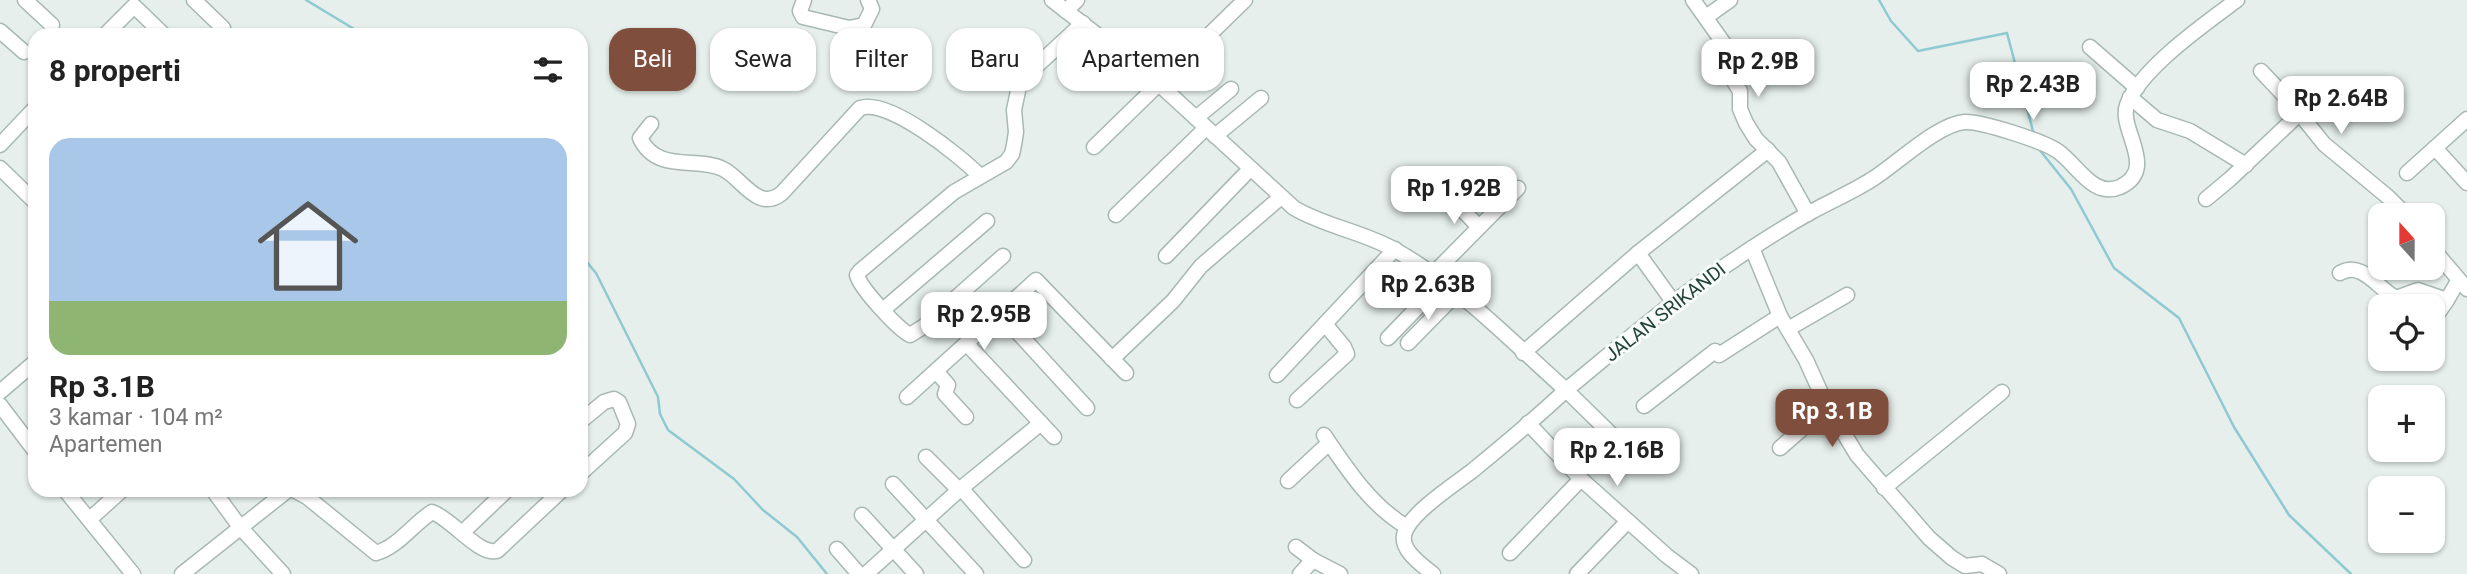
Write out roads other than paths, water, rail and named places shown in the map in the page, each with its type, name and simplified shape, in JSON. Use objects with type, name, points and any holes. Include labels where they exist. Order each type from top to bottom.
[{"type":"street","points":[[25,0],[52,25]]},
{"type":"street","points":[[194,0],[223,28]]},
{"type":"street","points":[[804,0],[800,11],[803,17],[849,28],[864,25],[872,9],[868,0]]},
{"type":"street","points":[[1052,0],[1072,6],[1089,28]]},
{"type":"street","points":[[1216,28],[1245,0]]},
{"type":"street","points":[[1693,0],[1737,62],[1731,67],[1730,75],[1740,91],[1740,109],[1751,131],[1784,170],[1808,214]]},
{"type":"street","points":[[1706,17],[1730,0]]},
{"type":"street","points":[[2134,92],[2175,49],[2237,0]]},
{"type":"street","points":[[112,28],[136,3],[158,28]]},
{"type":"street","points":[[1003,256],[923,327],[910,335],[902,330],[859,282],[857,275],[954,192],[993,171],[1012,153],[1016,132],[1016,94],[1023,78],[1083,23]]},
{"type":"street","points":[[0,31],[23,51]]},
{"type":"street","points":[[2090,47],[2157,120],[2190,131],[2245,165]]},
{"type":"street","points":[[2261,71],[2324,144],[2394,203]]},
{"type":"street","points":[[1116,215],[1206,128],[1231,89]]},
{"type":"street","points":[[1094,148],[1152,91]]},
{"type":"street","points":[[1166,91],[1281,197],[1301,212],[1395,249],[1438,278],[1566,390],[1610,433]]},
{"type":"street","name":"JALAN SRIKANDI","points":[[1408,527],[1424,508],[1674,303],[1752,248],[1869,181],[1945,128],[1964,122],[1980,122],[2053,147],[2096,186],[2117,188],[2127,183],[2137,161],[2135,145],[2125,116],[2134,92]]},
{"type":"street","points":[[1206,128],[1261,98]]},
{"type":"street","points":[[651,124],[640,138],[650,150],[680,164],[720,167],[764,199],[775,199],[782,193],[865,106],[877,107],[921,129],[981,176]]},
{"type":"street","points":[[2206,199],[2300,113]]},
{"type":"street","points":[[0,145],[28,115]]},
{"type":"street","points":[[2407,173],[2467,119]]},
{"type":"street","points":[[2435,148],[2467,183]]},
{"type":"street","points":[[1523,352],[1637,253],[1768,150]]},
{"type":"street","points":[[0,168],[28,195]]},
{"type":"street","points":[[1166,256],[1250,169]]},
{"type":"street","points":[[1388,338],[1479,227],[1518,188]]},
{"type":"street","points":[[1112,359],[1173,301],[1201,266],[1281,197]]},
{"type":"street","points":[[1455,202],[1479,227]]},
{"type":"street","points":[[884,309],[988,221]]},
{"type":"street","points":[[1752,248],[1780,316],[1857,455],[1929,538],[1962,570],[1982,564],[1999,574]]},
{"type":"street","points":[[1277,375],[1395,249]]},
{"type":"street","points":[[1637,253],[1674,303]]},
{"type":"street","points":[[2445,263],[2464,285],[2445,303]]},
{"type":"street","points":[[2340,273],[2348,269],[2359,271],[2396,298],[2418,290],[2447,300]]},
{"type":"street","points":[[907,397],[1036,280],[1126,373]]},
{"type":"street","points":[[1408,343],[1457,293]]},
{"type":"street","points":[[1788,329],[1847,295]]},
{"type":"street","points":[[1001,314],[1087,408]]},
{"type":"street","points":[[1644,407],[1715,351],[1719,355],[1780,316]]},
{"type":"street","points":[[1297,400],[1347,354],[1325,324]]},
{"type":"street","points":[[966,343],[1054,437]]},
{"type":"street","points":[[0,392],[28,368]]},
{"type":"street","points":[[936,371],[948,386],[945,394],[966,417]]},
{"type":"street","points":[[1884,488],[2002,392]]},
{"type":"street","points":[[588,415],[604,402],[614,399],[628,424],[625,433],[588,467]]},
{"type":"street","points":[[1780,448],[1828,406]]},
{"type":"street","points":[[2,413],[28,442]]},
{"type":"street","points":[[866,574],[960,489],[1041,423]]},
{"type":"street","points":[[1528,423],[1581,479],[1691,574]]},
{"type":"street","points":[[1288,481],[1327,439],[1367,492],[1387,513],[1408,527],[1404,535],[1406,547],[1433,574]]},
{"type":"street","points":[[926,457],[960,489],[1024,560]]},
{"type":"street","points":[[1510,552],[1581,479]]},
{"type":"street","points":[[893,484],[976,574]]},
{"type":"street","points":[[71,497],[133,574]]},
{"type":"street","points":[[90,519],[114,497]]},
{"type":"street","points":[[218,497],[240,527],[283,574]]},
{"type":"street","points":[[182,574],[279,497]]},
{"type":"street","points":[[307,497],[376,553],[383,551],[432,512],[463,532],[481,548],[490,552],[498,551],[555,497]]},
{"type":"street","points":[[463,532],[500,497]]},
{"type":"street","points":[[862,515],[916,574]]},
{"type":"street","points":[[1577,574],[1628,521]]},
{"type":"street","points":[[1296,547],[1339,574]]},
{"type":"street","points":[[837,549],[859,574]]},
{"type":"street","points":[[1300,574],[1313,560]]},
{"type":"waterway","points":[[306,0],[352,28]]},
{"type":"waterway","points":[[1879,0],[1891,21],[1918,51],[2007,33],[2034,135]]},
{"type":"waterway","points":[[2038,148],[2071,189],[2114,268],[2179,318],[2234,427],[2289,515],[2351,574]]},
{"type":"waterway","points":[[588,263],[596,273],[658,397],[660,414],[668,430],[734,479],[763,510],[797,537],[827,574]]}]
